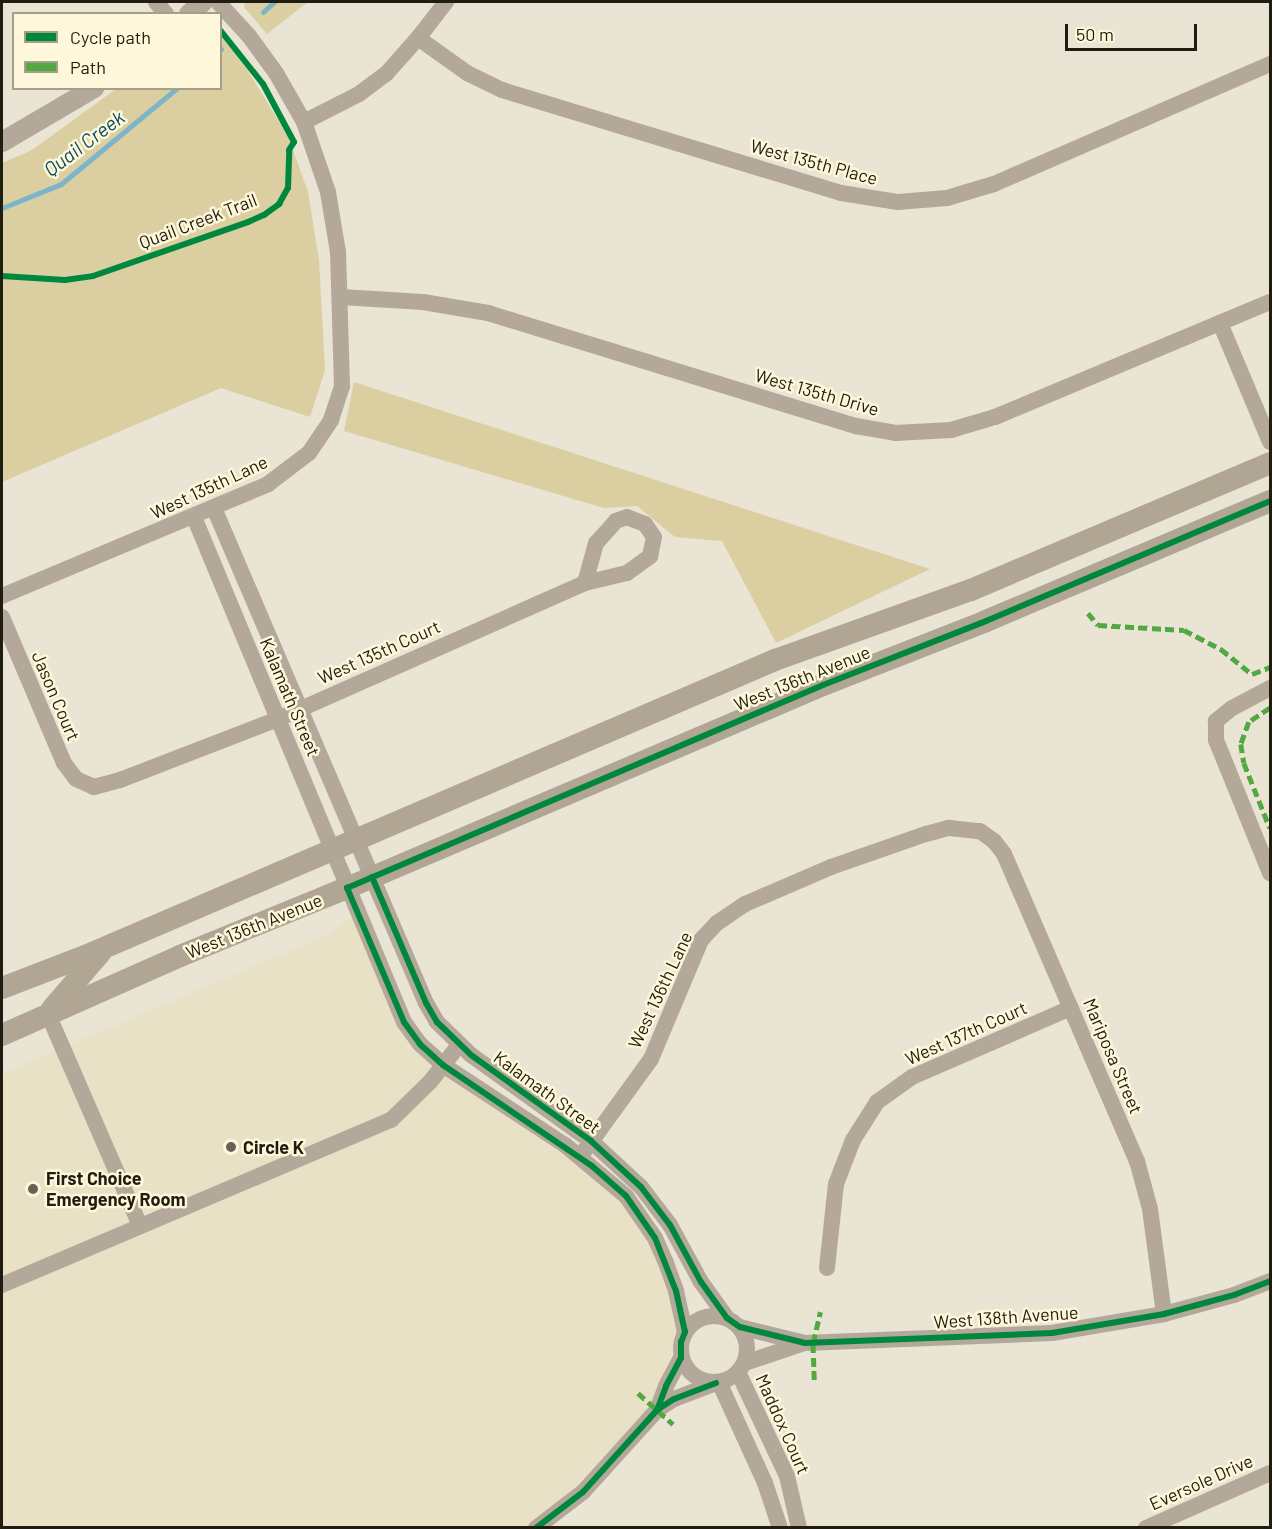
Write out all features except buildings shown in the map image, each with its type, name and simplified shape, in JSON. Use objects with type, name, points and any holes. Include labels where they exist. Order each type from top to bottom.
[{"type":"main road","name":"West 136th Avenue","points":[[2,985],[104,948],[774,660],[971,590],[1270,463]]},
{"type":"main road","name":"West 136th Avenue","points":[[2,1035],[180,956],[347,888],[823,685],[986,621],[1270,501]]},
{"type":"main road","points":[[48,1014],[104,948]]},
{"type":"street","points":[[191,12],[203,2]]},
{"type":"street","points":[[218,2],[249,36],[276,73],[304,122],[316,150],[333,209],[341,297]]},
{"type":"street","points":[[304,122],[372,85],[418,38],[446,2]]},
{"type":"street","name":"West 135th Place","points":[[418,38],[485,82],[533,101],[841,193],[898,202],[947,198],[994,184],[1270,64]]},
{"type":"street","points":[[2,142],[91,90]]},
{"type":"street","name":"West 135th Drive","points":[[341,297],[423,302],[488,313],[845,422],[895,432],[951,429],[987,420],[1270,302]]},
{"type":"street","name":"West 135th Lane","points":[[2,596],[214,508],[282,476],[309,453],[331,420],[342,386],[341,297]]},
{"type":"street","points":[[1220,323],[1270,441]]},
{"type":"street","name":"Kalamath Street","points":[[214,508],[426,1003],[437,1022],[459,1045],[591,1141],[642,1187],[658,1207],[701,1282],[733,1322]]},
{"type":"street","name":"Kalamath Street","points":[[194,517],[404,1022],[420,1044],[443,1065],[580,1157],[626,1196],[655,1238],[676,1291],[685,1332]]},
{"type":"street","name":"West 135th Court","points":[[85,784],[94,787],[120,780],[278,719],[585,583],[627,573],[650,556],[654,537],[645,524],[627,517],[616,520],[596,543],[585,583]]},
{"type":"street","name":"Jason Court","points":[[2,617],[64,763],[76,779],[85,784]]},
{"type":"street","points":[[1270,688],[1232,708],[1216,721],[1216,740],[1223,762],[1270,873]]},
{"type":"street","name":"West 136th Lane","points":[[580,1157],[651,1059],[702,940],[717,923],[745,904],[842,863],[941,830],[980,831]]},
{"type":"street","name":"Mariposa Street","points":[[980,831],[1004,854],[1137,1161],[1150,1209],[1164,1314]]},
{"type":"street","name":"West 137th Court","points":[[827,1268],[836,1184],[853,1140],[877,1102],[912,1077],[1071,1008]]},
{"type":"street","points":[[48,1014],[140,1226]]},
{"type":"street","points":[[2,1285],[391,1120],[412,1102],[459,1045]]},
{"type":"street","name":"West 138th Avenue","points":[[741,1367],[805,1343],[1052,1332],[1164,1314],[1234,1295],[1270,1281]]},
{"type":"street","points":[[536,1527],[583,1492],[657,1410],[681,1358],[681,1342],[685,1332],[699,1319],[708,1316],[733,1322],[747,1344],[741,1367],[717,1382],[674,1400],[657,1410]]},
{"type":"street","name":"West 138th Avenue","points":[[733,1322],[805,1343]]},
{"type":"street","points":[[681,1358],[698,1379],[717,1382]]},
{"type":"street","name":"Maddox Court","points":[[741,1367],[787,1476],[799,1527]]},
{"type":"street","points":[[717,1382],[765,1483],[780,1527]]},
{"type":"street","name":"Eversole Drive","points":[[1146,1527],[1270,1473]]},
{"type":"shaded area","points":[[245,2],[308,2],[267,34],[244,7]]},
{"type":"shaded area","points":[[222,37],[248,71],[288,136],[308,192],[319,260],[325,370],[310,417],[221,388],[2,482],[2,163],[32,150],[115,90],[222,90]]},
{"type":"shaded area","points":[[354,382],[930,569],[776,643],[722,541],[675,537],[637,506],[604,508],[344,431]]},
{"type":"shaded area","points":[[356,914],[404,1022],[443,1065],[580,1157],[655,1238],[685,1332],[680,1353],[657,1410],[536,1527],[2,1527],[2,1074],[327,935]]},
{"type":"waterway","name":"Quail Creek","points":[[263,12],[274,2]]},
{"type":"waterway","name":"Quail Creek","points":[[2,208],[61,184],[175,90]]},
{"type":"marked path","points":[[1088,613],[1098,625],[1184,630],[1221,649],[1252,674],[1270,667]]},
{"type":"marked path","points":[[1270,708],[1249,722],[1241,744],[1244,763],[1270,828]]},
{"type":"marked path","points":[[814,1380],[813,1343],[820,1312]]},
{"type":"marked path","points":[[638,1393],[673,1424]]},
{"type":"cycle path","name":"Quail Creek Trail","points":[[2,276],[65,280],[93,276],[248,222],[264,215],[279,204],[288,188],[289,150],[294,142],[263,84],[222,33]]},
{"type":"cycle path","points":[[657,1410],[666,1386],[681,1358],[681,1342],[685,1332],[676,1291],[655,1238],[626,1196],[592,1166],[443,1065],[420,1044],[404,1022],[347,888],[823,685],[986,621],[1270,501]]},
{"type":"cycle path","points":[[372,877],[426,1003],[437,1022],[471,1055],[591,1141],[641,1187],[670,1225],[701,1282],[727,1318],[740,1327],[805,1343],[1052,1333],[1164,1314],[1234,1295],[1270,1281]]},
{"type":"cycle path","points":[[536,1528],[583,1492],[657,1410],[674,1399],[716,1383]]},
{"type":"place","name":"Circle K","points":[[231,1147]]},
{"type":"place","name":"First Choice Emergency Room","points":[[33,1189]]}]
